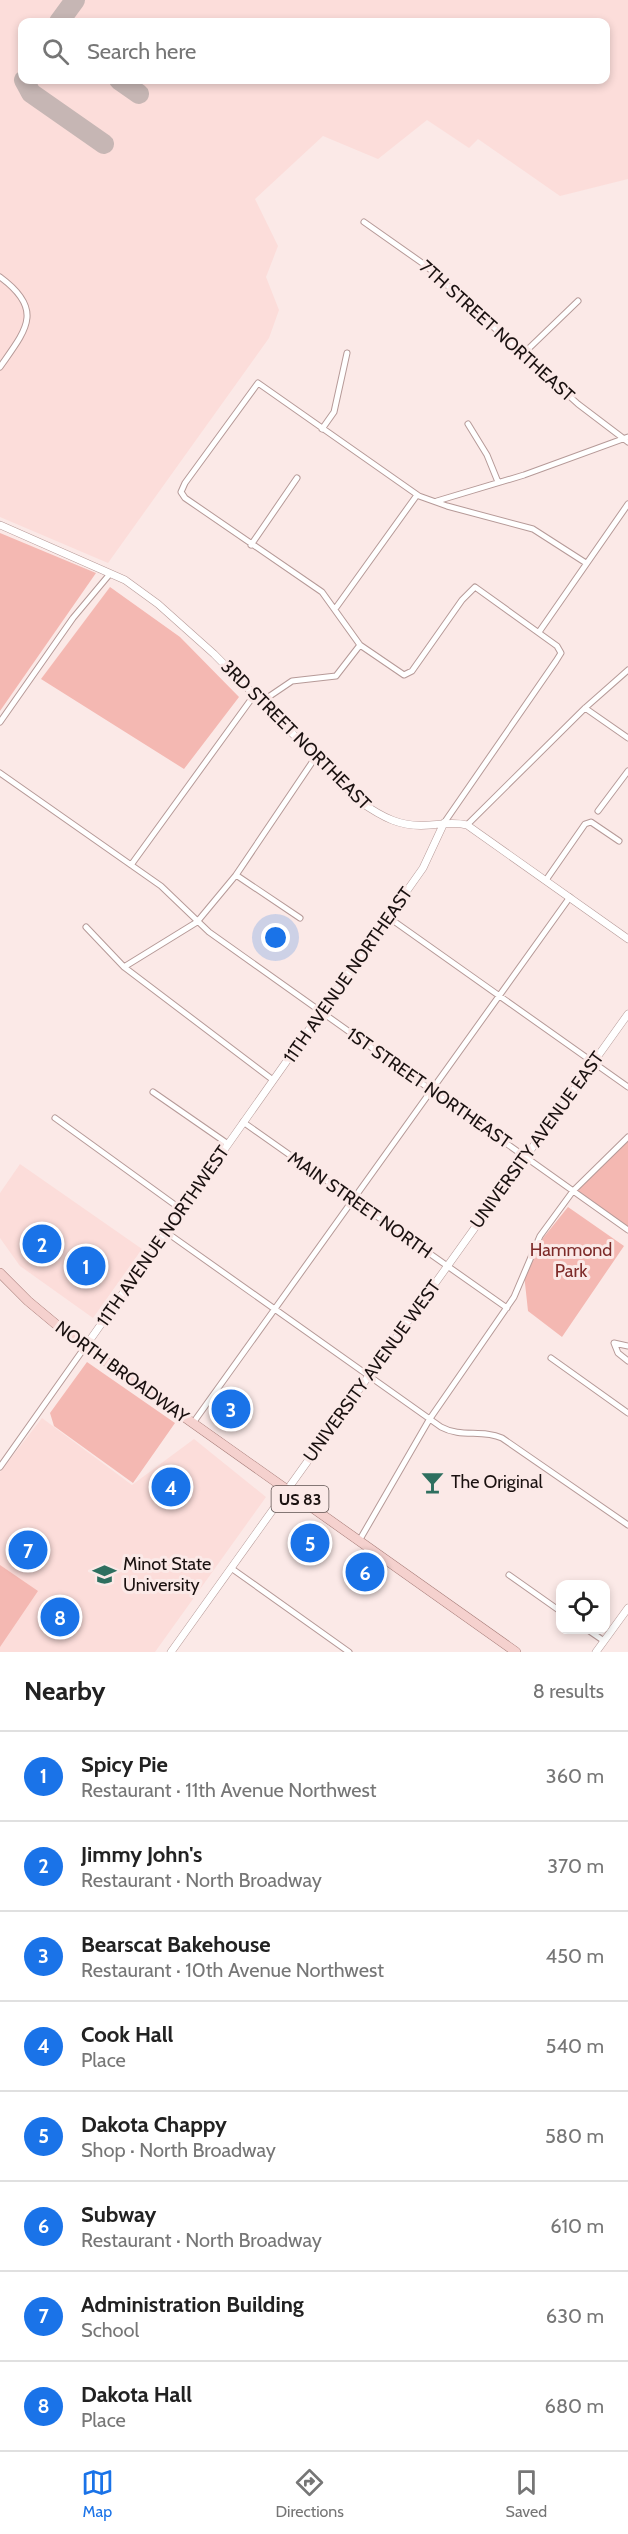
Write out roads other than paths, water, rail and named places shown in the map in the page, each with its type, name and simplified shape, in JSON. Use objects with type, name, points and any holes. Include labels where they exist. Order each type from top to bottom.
[{"type":"main road","name":"NORTH BROADWAY","points":[[0,1272],[35,1308],[85,1347],[516,1652]]},
{"type":"street","name":"7TH STREET NORTHEAST","points":[[364,222],[425,265],[578,404],[627,439]]},
{"type":"street","points":[[0,277],[17,289],[25,300],[28,321],[25,332],[0,367]]},
{"type":"street","points":[[524,354],[578,301]]},
{"type":"street","points":[[322,429],[334,412],[347,353]]},
{"type":"street","points":[[444,823],[561,653],[558,646],[475,587],[462,600],[412,671],[404,675],[360,645],[322,592],[185,498],[181,492],[185,483],[258,383],[417,495],[533,529],[586,563]]},
{"type":"street","points":[[468,424],[487,456],[498,482]]},
{"type":"street","points":[[436,502],[627,439]]},
{"type":"street","points":[[251,544],[297,477]]},
{"type":"street","points":[[335,609],[417,495]]},
{"type":"street","points":[[539,632],[628,504]]},
{"type":"street","name":"3RD STREET NORTHEAST","points":[[0,525],[109,575],[125,580],[159,604],[190,630],[255,694],[359,801],[385,819],[408,826],[444,823],[468,825]]},
{"type":"street","points":[[0,722],[73,618],[109,575]]},
{"type":"street","points":[[261,702],[292,681],[336,676],[360,645]]},
{"type":"street","points":[[628,670],[585,708],[468,825],[628,939]]},
{"type":"street","points":[[130,865],[255,694]]},
{"type":"street","points":[[585,708],[628,738]]},
{"type":"street","points":[[124,967],[197,922],[236,875],[315,758]]},
{"type":"street","points":[[598,811],[628,771]]},
{"type":"street","name":"1ST STREET NORTHEAST","points":[[0,773],[160,886],[197,922],[628,1230]]},
{"type":"street","points":[[546,880],[585,824],[591,822],[619,841]]},
{"type":"street","name":"11TH AVENUE NORTHEAST","points":[[243,1122],[428,860],[444,823]]},
{"type":"street","points":[[236,875],[300,918]]},
{"type":"street","points":[[193,1423],[430,1089],[570,897]]},
{"type":"street","points":[[388,917],[628,1087]]},
{"type":"street","points":[[86,927],[124,967],[273,1080]]},
{"type":"street","name":"UNIVERSITY AVENUE EAST","points":[[447,1266],[628,1014]]},
{"type":"street","points":[[153,1092],[228,1144]]},
{"type":"street","points":[[55,1118],[182,1210]]},
{"type":"street","name":"11TH AVENUE NORTHWEST","points":[[0,1467],[243,1122]]},
{"type":"street","name":"MAIN STREET NORTH","points":[[243,1122],[507,1308]]},
{"type":"street","points":[[359,1541],[429,1420],[507,1308],[517,1291],[535,1245],[573,1191],[628,1137]]},
{"type":"street","points":[[166,1232],[429,1420],[452,1432],[489,1434],[502,1438],[628,1525]]},
{"type":"street","name":"UNIVERSITY AVENUE WEST","points":[[171,1652],[447,1266]]},
{"type":"street","points":[[628,1346],[614,1343],[618,1353],[628,1361]]},
{"type":"street","points":[[551,1358],[628,1413]]},
{"type":"street","points":[[231,1568],[349,1652]]},
{"type":"street","points":[[509,1575],[556,1608]]},
{"type":"street","points":[[596,1652],[628,1608]]},
{"type":"street","points":[[595,1634],[604,1641]]},
{"type":"place","name":"Jimmy John's","points":[[42,1244]]},
{"type":"place","name":"Spicy Pie","points":[[86,1266]]},
{"type":"place","name":"Bearscat Bakehouse","points":[[231,1409]]},
{"type":"place","name":"The Original","points":[[433,1482]]},
{"type":"place","name":"Cook Hall","points":[[171,1487]]},
{"type":"place","name":"Dakota Chappy","points":[[310,1543]]},
{"type":"place","name":"Administration Building","points":[[28,1550]]},
{"type":"place","name":"Subway","points":[[365,1572]]},
{"type":"place","name":"Minot State University","points":[[105,1574]]},
{"type":"place","name":"Dakota Hall","points":[[60,1617]]},
{"type":"park label","name":"Hammond Park","points":[[571,1260]]}]
